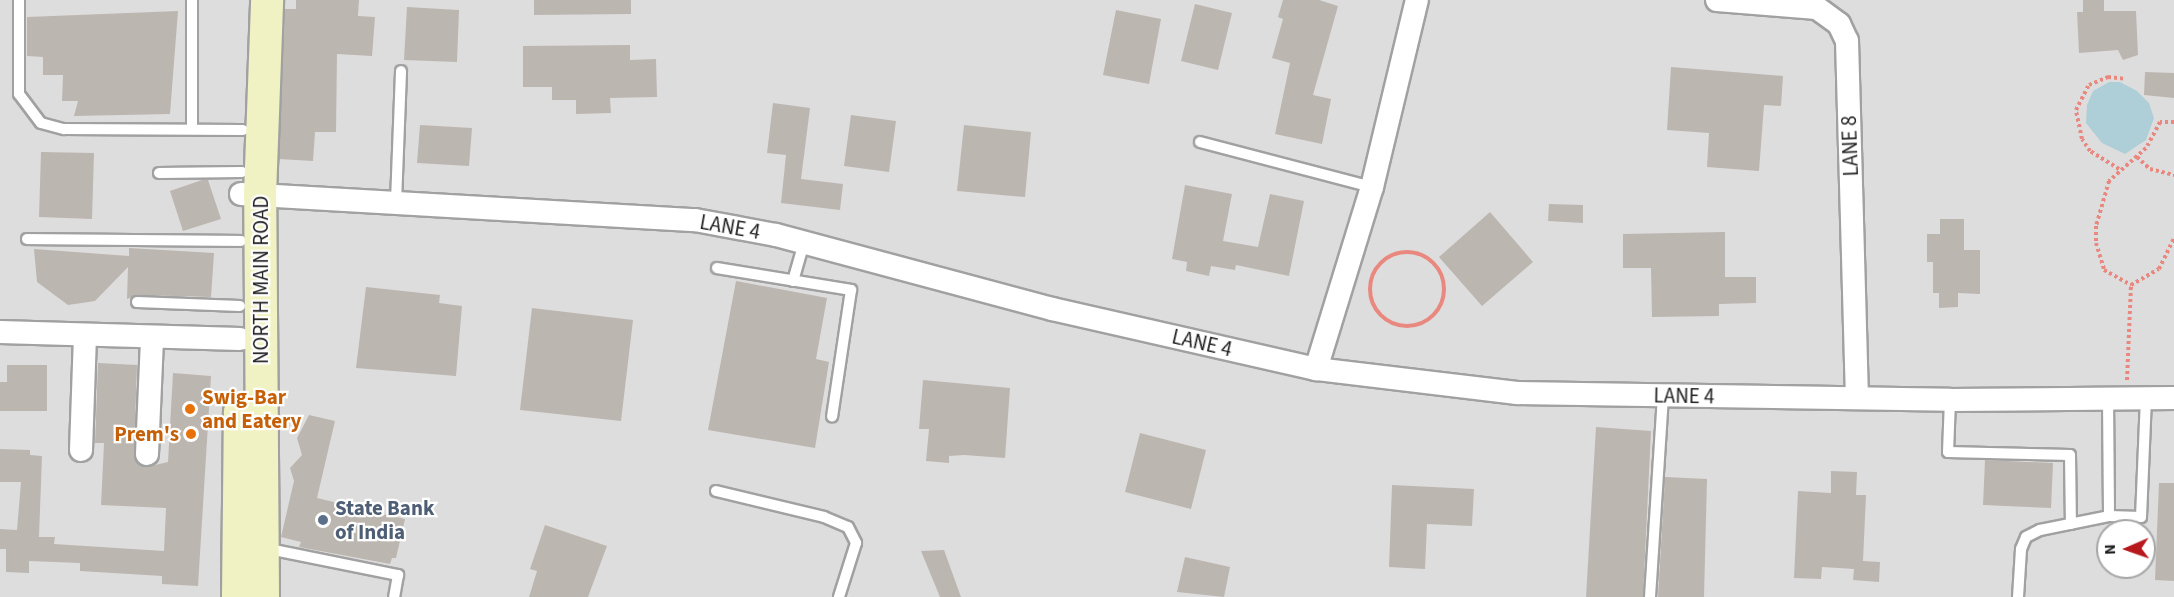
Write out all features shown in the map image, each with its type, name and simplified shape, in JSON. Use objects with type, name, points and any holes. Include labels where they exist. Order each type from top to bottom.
[{"type":"main road","name":"NORTH MAIN ROAD","points":[[247,0],[243,129],[248,187],[263,597]]},
{"type":"main road","name":"NORTH MAIN ROAD","points":[[238,597],[241,242],[267,0]]},
{"type":"street","points":[[1316,369],[1372,187],[1417,0]]},
{"type":"street","name":"LANE 8","points":[[1717,0],[1817,4],[1839,24],[1847,41],[1857,398]]},
{"type":"street","name":"LANE 4","points":[[248,187],[396,202],[695,220],[804,243],[1052,309],[1316,369],[1517,393],[1950,400],[2174,398]]},
{"type":"street","points":[[0,332],[156,339],[240,339]]},
{"type":"street","points":[[81,450],[85,335]]},
{"type":"street","points":[[151,454],[156,339]]},
{"type":"lane","points":[[19,0],[19,94],[41,123],[64,129],[243,129]]},
{"type":"lane","points":[[192,0],[192,129]]},
{"type":"lane","points":[[396,202],[401,71]]},
{"type":"lane","points":[[1200,142],[1372,187]]},
{"type":"lane","points":[[159,173],[248,187]]},
{"type":"lane","points":[[27,239],[241,242]]},
{"type":"lane","points":[[793,281],[804,243]]},
{"type":"lane","points":[[717,268],[851,290],[832,417]]},
{"type":"lane","points":[[137,302],[240,306]]},
{"type":"lane","points":[[1650,597],[1664,395]]},
{"type":"lane","points":[[2109,516],[2127,398]]},
{"type":"lane","points":[[2018,597],[2021,549],[2026,537],[2109,516],[2140,517],[2127,398]]},
{"type":"lane","points":[[1950,400],[1948,452],[2070,455],[2071,524]]},
{"type":"lane","points":[[716,490],[824,517],[848,527],[856,543],[839,597]]},
{"type":"lane","points":[[262,547],[398,575],[394,597]]},
{"type":"path","points":[[2119,169],[2090,151],[2082,139],[2076,110],[2089,85],[2108,77],[2126,79]]},
{"type":"path","points":[[2131,285],[2104,270],[2096,243],[2102,201],[2109,181],[2119,169],[2137,157],[2154,138],[2160,122],[2174,122]]},
{"type":"path","points":[[2137,157],[2150,169],[2174,175]]},
{"type":"path","points":[[2131,285],[2159,269],[2174,238]]},
{"type":"path","points":[[1406,251],[1426,258],[1438,266],[1444,282],[1441,304],[1421,325],[1396,327],[1383,320],[1372,297],[1374,270],[1394,253],[1406,251]]},
{"type":"path","points":[[2127,398],[2131,285]]},
{"type":"shaded area","points":[[0,0],[2174,0],[2174,597],[0,597]]},
{"type":"water","points":[[2109,82],[2120,82],[2137,91],[2149,103],[2154,118],[2146,140],[2125,154],[2102,143],[2086,123],[2087,105],[2093,91]]},
{"type":"building","points":[[296,0],[359,0],[358,16],[375,17],[372,56],[337,54],[336,132],[315,132],[313,161],[279,159],[285,9],[296,9]]},
{"type":"building","points":[[534,0],[631,0],[631,14],[534,15]]},
{"type":"building","points":[[1283,0],[1319,0],[1338,6],[1313,95],[1331,99],[1322,144],[1275,134],[1290,63],[1272,58],[1283,19],[1278,17]]},
{"type":"building","points":[[2083,0],[2104,0],[2104,11],[2136,11],[2138,55],[2123,60],[2118,50],[2079,53],[2077,12],[2083,12]]},
{"type":"building","points":[[1195,4],[1232,13],[1218,70],[1181,61]]},
{"type":"building","points":[[407,7],[459,10],[457,62],[404,60]]},
{"type":"building","points":[[1116,10],[1161,19],[1149,84],[1103,75]]},
{"type":"building","points":[[178,11],[170,114],[74,116],[78,101],[62,101],[63,75],[43,75],[43,57],[27,56],[27,17]]},
{"type":"building","points":[[630,45],[630,60],[656,59],[657,97],[610,98],[611,113],[576,114],[576,100],[552,100],[552,87],[523,87],[523,46]]},
{"type":"building","points":[[1671,67],[1783,76],[1781,106],[1764,105],[1759,171],[1707,167],[1709,133],[1667,130]]},
{"type":"building","points":[[2145,72],[2174,73],[2174,98],[2144,95]]},
{"type":"building","points":[[773,103],[810,108],[801,179],[843,184],[840,210],[781,203],[786,155],[767,153]]},
{"type":"building","points":[[851,115],[896,121],[889,172],[844,166]]},
{"type":"building","points":[[420,125],[472,128],[469,166],[417,163]]},
{"type":"building","points":[[964,125],[1031,132],[1025,197],[957,191]]},
{"type":"building","points":[[41,152],[94,153],[92,219],[39,217]]},
{"type":"building","points":[[208,180],[221,219],[183,231],[170,191]]},
{"type":"building","points":[[1185,185],[1232,194],[1223,241],[1258,247],[1270,194],[1304,201],[1289,276],[1236,265],[1235,270],[1211,266],[1209,276],[1186,271],[1187,262],[1172,259]]},
{"type":"building","points":[[1549,204],[1583,205],[1583,223],[1548,221]]},
{"type":"building","points":[[1490,212],[1533,262],[1482,306],[1439,257]]},
{"type":"building","points":[[1940,219],[1964,219],[1964,250],[1980,250],[1980,294],[1958,293],[1958,307],[1939,308],[1939,293],[1933,293],[1933,262],[1927,262],[1927,234],[1940,234]]},
{"type":"building","points":[[1725,232],[1725,277],[1756,277],[1756,303],[1719,304],[1719,316],[1652,317],[1651,268],[1623,268],[1623,234]]},
{"type":"building","points":[[129,248],[214,253],[211,297],[137,295],[127,299],[128,267],[95,301],[68,305],[37,282],[34,249],[129,256]]},
{"type":"building","points":[[736,281],[827,298],[816,359],[829,362],[815,448],[708,430]]},
{"type":"building","points":[[366,287],[440,295],[439,303],[462,306],[456,376],[356,368]]},
{"type":"building","points":[[532,308],[633,320],[621,421],[520,410]]},
{"type":"building","points":[[98,363],[137,365],[134,454],[139,465],[146,467],[168,462],[173,373],[211,376],[198,586],[162,584],[162,576],[80,571],[80,563],[29,561],[29,573],[6,572],[6,549],[0,549],[0,529],[17,530],[21,482],[0,482],[0,449],[30,450],[30,455],[42,456],[39,537],[55,537],[54,544],[164,551],[166,508],[101,505],[104,443],[95,443]]},
{"type":"building","points":[[7,365],[47,365],[47,411],[0,411],[0,382],[7,382]]},
{"type":"building","points":[[923,380],[1010,388],[1005,458],[964,455],[949,456],[949,463],[926,461],[929,429],[919,429]]},
{"type":"building","points":[[309,415],[335,421],[317,498],[405,519],[396,558],[392,558],[390,564],[299,547],[301,542],[281,537],[294,481],[290,468],[302,455],[297,438]]},
{"type":"building","points":[[1596,427],[1651,431],[1643,597],[1586,597]]},
{"type":"building","points":[[1140,433],[1206,450],[1191,509],[1125,492]]},
{"type":"building","points":[[1985,460],[2053,463],[2051,508],[1983,505]]},
{"type":"building","points":[[1831,471],[1857,472],[1856,495],[1866,495],[1863,561],[1880,562],[1879,582],[1853,580],[1854,569],[1822,567],[1821,579],[1794,578],[1798,491],[1831,493]]},
{"type":"building","points":[[1665,477],[1707,479],[1704,597],[1658,597]]},
{"type":"building","points":[[2159,483],[2174,483],[2174,581],[2155,580]]},
{"type":"building","points":[[1392,485],[1474,489],[1472,526],[1427,524],[1425,569],[1389,567]]},
{"type":"building","points":[[545,525],[607,546],[588,597],[529,597],[537,571],[530,569]]},
{"type":"building","points":[[944,550],[961,597],[940,597],[921,551]]},
{"type":"building","points":[[1185,557],[1230,567],[1224,597],[1177,592]]},
{"type":"place","name":"Swig-Bar and Eatery","points":[[190,409]]},
{"type":"place","name":"Prem's","points":[[191,434]]},
{"type":"place","name":"State Bank of India","points":[[323,520]]}]
